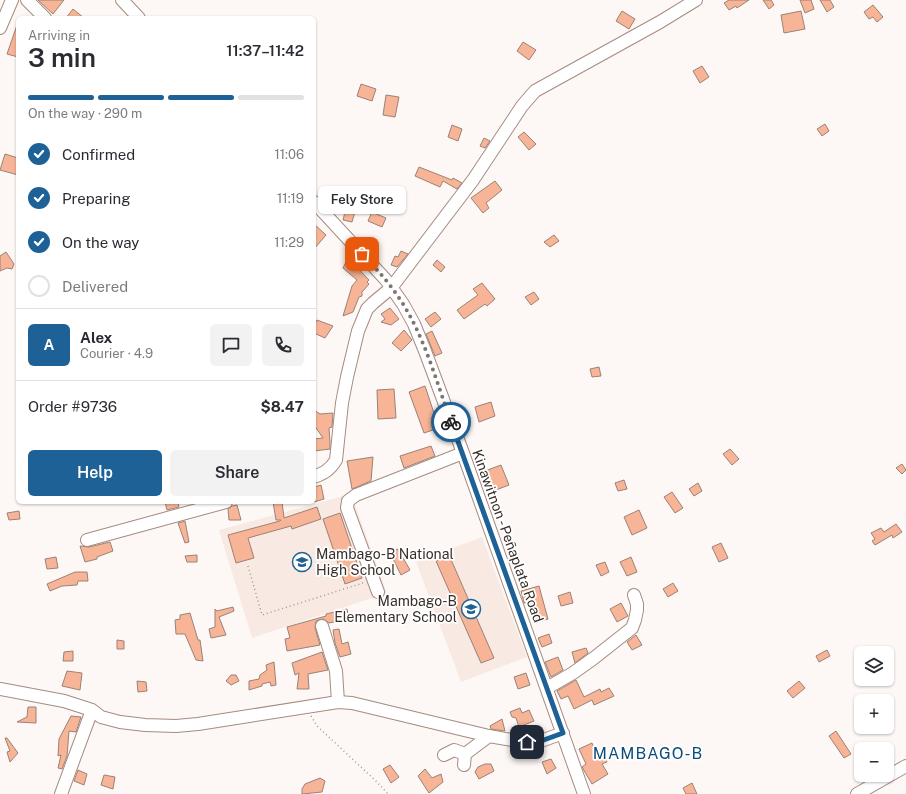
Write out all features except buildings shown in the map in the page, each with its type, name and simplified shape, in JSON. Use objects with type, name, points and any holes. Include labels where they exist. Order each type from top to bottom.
[{"type":"street","points":[[0,28],[12,0]]},
{"type":"street","points":[[27,0],[43,16]]},
{"type":"street","points":[[122,0],[137,16]]},
{"type":"street","points":[[316,476],[325,473],[332,467],[336,460],[346,378],[358,331],[363,318],[372,303],[391,288],[473,180],[522,106],[535,92],[660,22],[696,0]]},
{"type":"street","name":"Kinawitnon - Peñaplata Road","points":[[316,204],[391,288],[403,304],[414,324],[463,453],[584,794]]},
{"type":"street","points":[[378,592],[347,508],[348,501],[356,496],[463,453]]},
{"type":"street","points":[[87,540],[219,504]]},
{"type":"street","points":[[547,688],[573,673],[632,628],[637,610],[634,595]]},
{"type":"street","points":[[322,626],[336,671],[338,702]]},
{"type":"street","points":[[0,688],[64,701],[92,710],[101,717],[120,722],[145,725],[176,726],[338,702],[352,703],[488,736],[527,742],[541,741],[563,733]]},
{"type":"street","points":[[61,794],[92,710]]},
{"type":"street","points":[[444,755],[454,750],[465,759],[488,736]]},
{"type":"street","points":[[857,794],[906,766]]},
{"type":"path","points":[[248,566],[262,614],[374,580]]},
{"type":"path","points":[[305,707],[317,726],[388,794]]},
{"type":"shaded area","name":"Mambago-B National High School","points":[[351,494],[387,593],[252,638],[219,530]]},
{"type":"shaded area","name":"Mambago-B Elementary School","points":[[482,537],[527,657],[461,682],[416,562]]},
{"type":"way so far","points":[[362,254],[386,280],[403,304],[414,324],[451,422]]},
{"type":"place","name":"Fely Store","points":[[362,254]]},
{"type":"place","name":"Mambago-B National High School","points":[[302,562]]},
{"type":"place","name":"Mambago-B Elementary School","points":[[471,609]]},
{"type":"district","name":"MAMBAGO-B","points":[[648,753]]},
{"type":"route","points":[[451,422],[563,733],[541,741],[527,742]]}]
